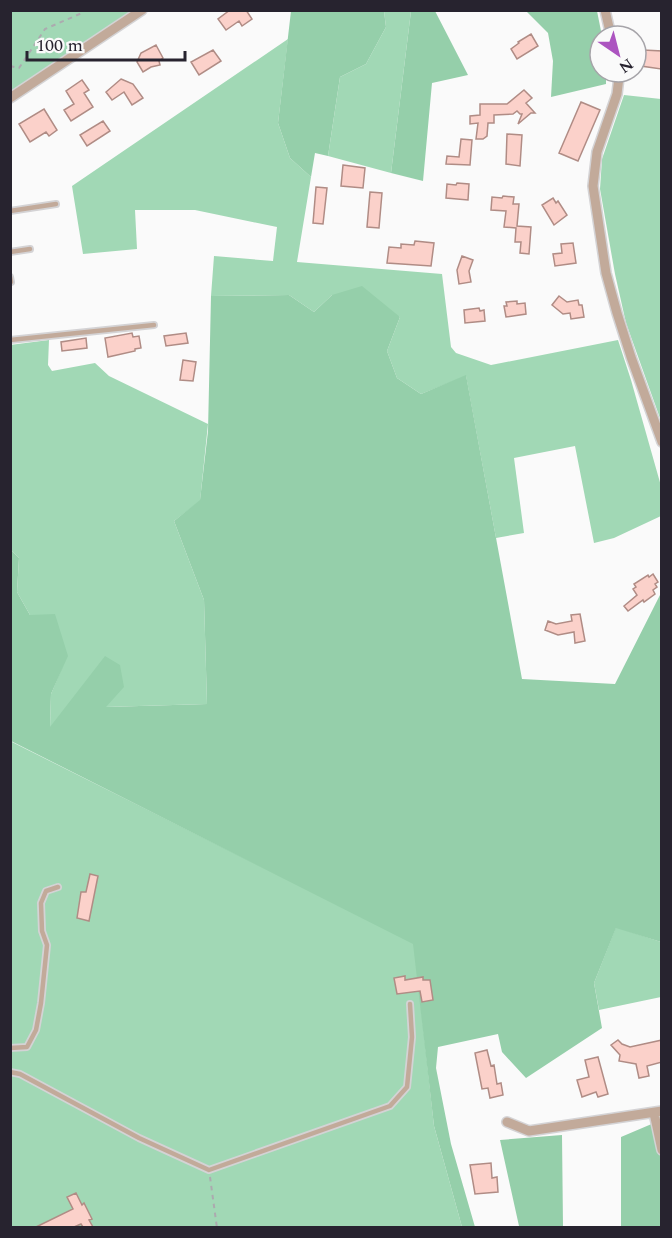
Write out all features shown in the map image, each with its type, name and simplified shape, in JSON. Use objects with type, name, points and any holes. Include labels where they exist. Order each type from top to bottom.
[{"type":"street","points":[[10,98],[142,10]]},
{"type":"street","points":[[618,84],[617,94],[597,152],[593,186],[606,273],[617,313],[662,442]]},
{"type":"street","points":[[507,1122],[529,1131],[658,1112],[662,1150]]},
{"type":"lane","points":[[10,212],[56,204]]},
{"type":"lane","points":[[10,252],[30,249]]},
{"type":"lane","points":[[10,277],[11,282]]},
{"type":"lane","points":[[10,340],[154,325]]},
{"type":"lane","points":[[10,1048],[27,1047],[36,1030],[47,945],[42,931],[41,903],[46,891],[58,887]]},
{"type":"lane","points":[[10,1072],[20,1074],[139,1138],[209,1170],[390,1107],[407,1087],[412,1037],[410,1004]]},
{"type":"path","points":[[10,66],[19,68],[45,29],[82,13],[81,10]]},
{"type":"path","points":[[209,1170],[217,1227]]},
{"type":"green space","points":[[11,10],[133,10],[133,11],[11,92]]},
{"type":"green space","points":[[291,11],[384,11],[386,27],[366,64],[340,77],[328,156],[315,153],[311,177],[290,158],[278,123]]},
{"type":"green space","points":[[384,11],[411,11],[391,173],[328,156],[340,77],[366,64],[386,27]]},
{"type":"green space","points":[[411,11],[435,11],[468,75],[432,83],[423,181],[391,173]]},
{"type":"green space","points":[[526,11],[597,11],[600,24],[588,24],[588,84],[606,84],[551,97],[553,61],[548,33]]},
{"type":"green space","points":[[288,39],[278,123],[290,158],[311,177],[297,262],[442,274],[451,347],[456,353],[491,365],[618,340],[661,486],[661,516],[614,538],[594,543],[575,446],[514,458],[524,533],[496,538],[466,376],[421,394],[397,378],[387,351],[400,317],[332,295],[314,312],[289,295],[211,296],[214,256],[273,261],[277,227],[195,210],[135,210],[137,249],[83,254],[72,186]]},
{"type":"green space","points":[[624,95],[661,99],[661,421],[626,323],[600,189],[602,159]]},
{"type":"green space","points":[[362,286],[400,317],[387,351],[397,378],[421,394],[466,375],[522,679],[615,684],[661,593],[661,942],[616,928],[594,983],[602,1028],[526,1078],[502,1052],[498,1034],[438,1047],[436,1068],[451,1144],[475,1227],[462,1227],[434,1126],[413,944],[11,741],[10,549],[19,558],[17,592],[30,615],[55,614],[68,656],[51,694],[50,727],[105,656],[120,665],[124,687],[106,707],[207,704],[204,600],[174,521],[200,500],[208,431],[211,296],[289,295],[314,312],[332,295]]},
{"type":"green space","points":[[49,340],[48,365],[52,371],[95,363],[109,376],[208,424],[200,501],[174,521],[204,600],[207,704],[105,707],[50,728],[51,694],[67,656],[30,615],[17,592],[19,558],[10,549],[10,345]]},
{"type":"green space","points":[[10,741],[414,943],[434,1126],[462,1227],[11,1227]]},
{"type":"green space","points":[[616,927],[661,942],[661,997],[599,1010],[594,983]]},
{"type":"green space","points":[[661,1120],[661,1227],[621,1228],[621,1137]]},
{"type":"green space","points":[[562,1135],[563,1227],[512,1227],[519,1226],[500,1140]]},
{"type":"building","points":[[230,10],[246,10],[252,19],[242,26],[239,21],[226,30],[218,19]]},
{"type":"building","points":[[531,34],[538,46],[517,59],[511,49]]},
{"type":"building","points":[[156,45],[163,58],[159,61],[160,65],[143,72],[137,62],[141,53]]},
{"type":"building","points":[[213,50],[221,61],[199,75],[191,62]]},
{"type":"building","points":[[648,50],[662,51],[661,69],[648,67]]},
{"type":"building","points":[[121,79],[133,84],[143,98],[132,105],[124,92],[112,100],[106,92]]},
{"type":"building","points":[[82,80],[89,90],[84,93],[93,107],[71,121],[64,110],[74,104],[66,91]]},
{"type":"building","points":[[524,90],[532,98],[526,103],[535,113],[531,113],[518,124],[522,114],[517,111],[513,114],[494,115],[494,123],[488,123],[487,136],[483,139],[476,139],[478,123],[470,124],[470,116],[480,115],[480,104],[507,104]]},
{"type":"building","points":[[581,102],[600,110],[578,161],[559,153]]},
{"type":"building","points":[[44,109],[57,130],[49,136],[46,132],[30,142],[19,124]]},
{"type":"building","points":[[103,121],[110,131],[87,146],[80,135]]},
{"type":"building","points":[[507,134],[522,135],[520,166],[506,164]]},
{"type":"building","points":[[461,139],[472,140],[470,165],[446,164],[447,156],[459,157]]},
{"type":"building","points":[[343,165],[365,168],[363,188],[341,186]]},
{"type":"building","points":[[457,183],[469,184],[468,200],[446,198],[447,184],[456,185]]},
{"type":"building","points":[[316,187],[327,188],[323,224],[313,223]]},
{"type":"building","points":[[370,192],[382,193],[379,228],[367,227]]},
{"type":"building","points":[[503,196],[514,197],[513,204],[519,204],[517,226],[531,227],[529,254],[520,253],[521,242],[515,242],[516,228],[504,227],[506,211],[491,210],[492,197],[502,198]]},
{"type":"building","points":[[553,198],[556,203],[558,201],[567,215],[554,225],[542,205]]},
{"type":"building","points":[[415,241],[434,243],[431,266],[387,263],[389,247],[401,248],[401,244],[414,245]]},
{"type":"building","points":[[573,243],[576,263],[555,266],[553,254],[562,253],[561,244]]},
{"type":"building","points":[[462,256],[473,260],[469,271],[471,282],[459,284],[457,270]]},
{"type":"building","points":[[559,296],[567,302],[578,300],[579,305],[582,305],[584,317],[571,319],[570,313],[563,314],[552,305]]},
{"type":"building","points":[[517,301],[517,304],[525,303],[526,314],[506,317],[504,306],[507,306],[506,302]]},
{"type":"building","points":[[479,308],[480,311],[484,310],[485,321],[465,323],[464,310]]},
{"type":"building","points":[[132,333],[133,337],[139,336],[141,348],[108,357],[105,338]]},
{"type":"building","points":[[186,333],[188,343],[166,346],[164,336]]},
{"type":"building","points":[[86,338],[87,348],[62,351],[61,342]]},
{"type":"building","points":[[183,360],[196,362],[193,381],[180,380]]},
{"type":"building","points":[[653,574],[658,582],[655,584],[657,587],[653,590],[655,594],[628,611],[624,606],[637,595],[633,589],[636,587],[634,584]]},
{"type":"building","points":[[580,614],[585,641],[575,643],[574,632],[558,635],[545,630],[548,621],[556,624],[572,621],[571,615]]},
{"type":"building","points":[[90,874],[98,876],[89,921],[77,918],[81,892],[86,892]]},
{"type":"building","points":[[405,976],[405,980],[423,977],[423,980],[430,980],[433,1000],[422,1002],[420,991],[397,994],[394,978]]},
{"type":"building","points":[[618,1040],[630,1047],[662,1040],[662,1062],[647,1066],[649,1076],[639,1078],[636,1064],[619,1061],[620,1055],[611,1045]]},
{"type":"building","points":[[487,1050],[491,1066],[494,1065],[497,1084],[501,1083],[503,1095],[490,1098],[488,1088],[482,1089],[475,1053]]},
{"type":"building","points":[[598,1057],[608,1094],[598,1097],[596,1092],[582,1097],[577,1080],[589,1077],[585,1060]]},
{"type":"building","points":[[491,1163],[492,1178],[497,1177],[498,1192],[475,1194],[470,1165]]},
{"type":"building","points":[[76,1193],[92,1219],[89,1220],[93,1227],[83,1227],[81,1224],[74,1227],[36,1227],[73,1209],[67,1197]]}]
